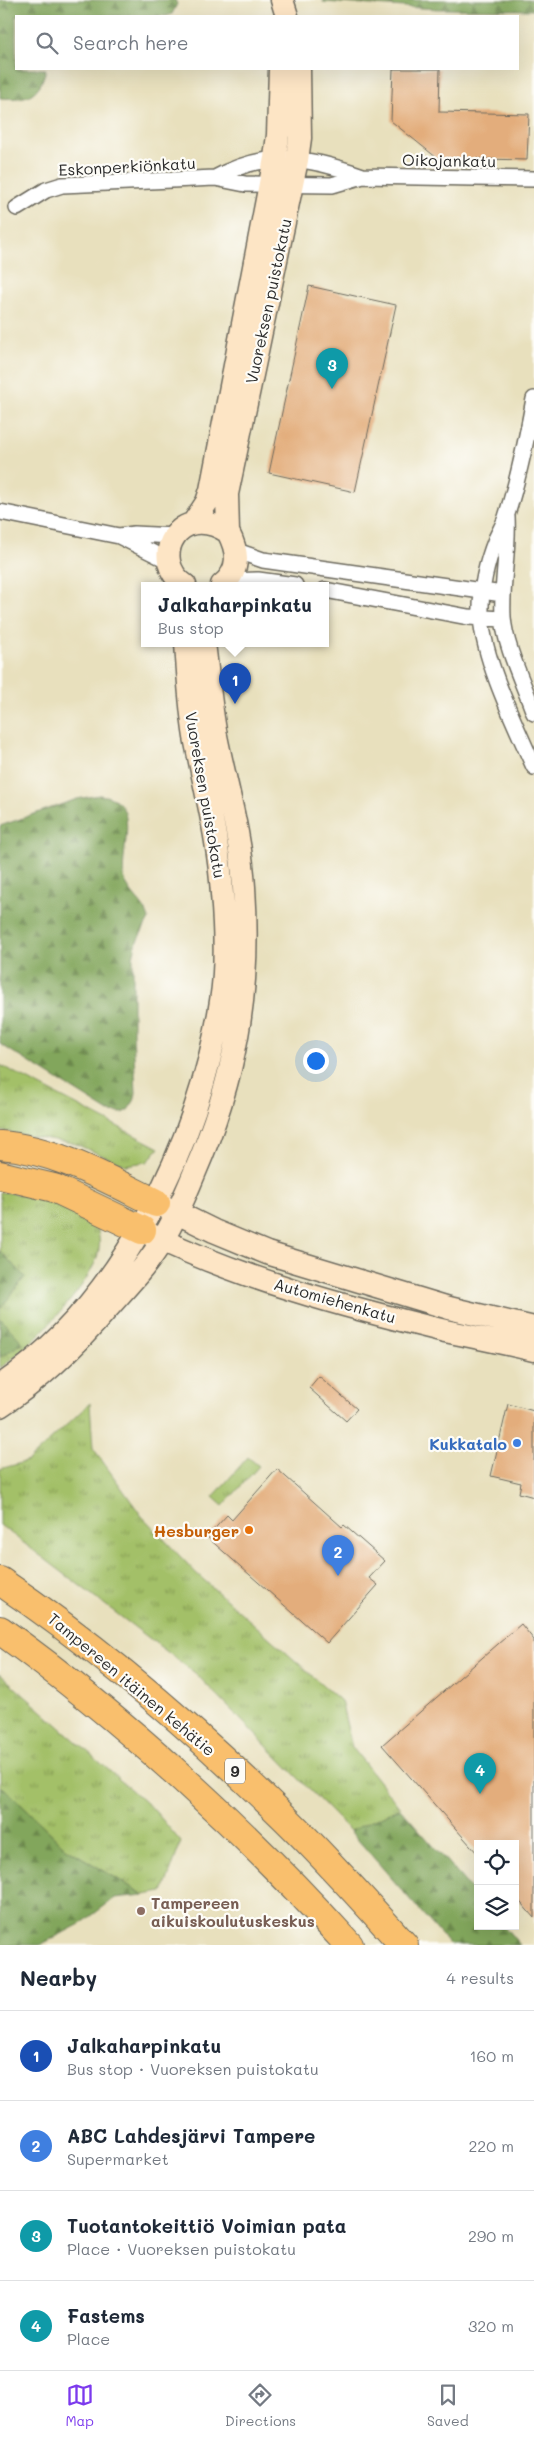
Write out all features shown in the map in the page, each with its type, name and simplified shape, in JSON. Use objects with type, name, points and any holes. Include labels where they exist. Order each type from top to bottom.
[{"type":"highway","points":[[0,1145],[30,1149],[57,1157],[167,1208]]},
{"type":"highway","points":[[0,1175],[54,1188],[152,1235]]},
{"type":"highway","points":[[0,1565],[49,1614]]},
{"type":"highway","name":"Tampereen itäinen kehätie","points":[[0,1581],[49,1614],[215,1752],[286,1819],[404,1945]]},
{"type":"highway","points":[[0,1630],[127,1731],[186,1782],[261,1851],[350,1945]]},
{"type":"main road","points":[[271,0],[274,15]]},
{"type":"main road","points":[[282,0],[287,15]]},
{"type":"main road","name":"Vuoreksen puistokatu","points":[[194,522],[207,502],[211,490],[275,158],[278,135],[280,70]]},
{"type":"main road","name":"Vuoreksen puistokatu","points":[[226,582],[235,571],[227,494],[297,160],[300,131],[299,70]]},
{"type":"main road","points":[[180,582],[174,575],[169,561],[168,548],[174,536],[182,528],[194,522],[206,521],[232,541]]},
{"type":"main road","name":"Vuoreksen puistokatu","points":[[167,1208],[181,1145],[208,1064],[220,1010],[224,978],[220,860],[215,824],[192,718],[186,647]]},
{"type":"main road","name":"Vuoreksen puistokatu","points":[[0,1386],[39,1356],[152,1235],[167,1208],[203,1155],[230,1074],[242,1016],[246,963],[241,856],[214,724],[204,647]]},
{"type":"main road","name":"Automiehenkatu","points":[[167,1208],[223,1235],[303,1265],[449,1308],[534,1328]]},
{"type":"main road","name":"Vuoreksen puistokatu","points":[[0,1406],[32,1384],[78,1343],[148,1261],[152,1235]]},
{"type":"main road","name":"Automiehenkatu","points":[[152,1235],[216,1263],[322,1298],[446,1331],[534,1350]]},
{"type":"street","name":"Oikojankatu","points":[[275,158],[332,166],[363,176],[534,179]]},
{"type":"street","name":"Eskonperkiönkatu","points":[[215,178],[243,164],[275,158]]},
{"type":"street","name":"Oikojankatu","points":[[270,184],[332,185],[363,176]]},
{"type":"street","name":"Eskonperkiönkatu","points":[[17,208],[38,193],[62,186],[215,178],[245,184],[270,184]]},
{"type":"street","points":[[534,399],[507,515],[487,566],[482,591],[482,618],[490,658],[534,768]]},
{"type":"street","points":[[0,512],[119,536],[169,561]]},
{"type":"street","points":[[507,515],[508,542],[503,594],[503,618],[534,713]]},
{"type":"street","points":[[119,536],[134,534],[174,536]]},
{"type":"street","points":[[232,541],[264,560],[503,594]]},
{"type":"street","points":[[236,582],[258,580],[273,582]]},
{"type":"street","points":[[329,591],[482,618],[503,618]]},
{"type":"green space","points":[[0,0],[175,0],[177,4],[172,14],[170,15],[15,15],[15,70],[46,70],[36,91],[25,97],[0,98]]},
{"type":"green space","points":[[323,0],[534,0],[534,10],[438,9],[323,2]]},
{"type":"green space","points":[[99,795],[113,799],[122,806],[126,817],[127,829],[125,880],[130,890],[145,909],[149,919],[137,941],[133,957],[133,1033],[136,1093],[134,1101],[128,1110],[122,1113],[109,1112],[0,1044],[0,826],[77,799]]},
{"type":"green space","points":[[0,1065],[159,1148],[147,1162],[125,1165],[73,1143],[0,1131]]},
{"type":"green space","points":[[0,1192],[40,1199],[75,1214],[98,1230],[99,1249],[95,1263],[73,1297],[43,1331],[0,1368]]},
{"type":"green space","points":[[0,1251],[25,1277],[0,1309]]},
{"type":"green space","points":[[0,1318],[23,1343],[0,1357]]},
{"type":"green space","points":[[90,1403],[93,1448],[141,1515],[196,1573],[341,1701],[352,1747],[400,1808],[350,1831],[195,1673],[0,1525],[0,1469],[28,1461]]},
{"type":"green space","points":[[248,1457],[259,1466],[223,1506],[213,1497]]},
{"type":"green space","points":[[0,1674],[155,1811],[181,1842],[163,1892],[144,1895],[66,1848],[7,1791],[0,1788]]},
{"type":"green space","points":[[0,1788],[7,1791],[66,1848],[144,1895],[115,1898],[82,1923],[40,1945],[0,1945]]},
{"type":"green space","points":[[400,1808],[474,1892],[474,1930],[507,1930],[520,1945],[450,1945],[350,1831]]},
{"type":"building","points":[[393,70],[440,70],[439,112],[529,114],[527,160],[437,158],[391,121]]},
{"type":"building","points":[[309,286],[396,305],[355,492],[269,473]]},
{"type":"building","points":[[319,1376],[357,1409],[346,1421],[309,1388]]},
{"type":"building","name":"Kukkatalo","points":[[508,1404],[534,1411],[534,1497],[519,1493],[521,1483],[491,1476]]},
{"type":"building","points":[[277,1469],[342,1527],[344,1525],[385,1561],[369,1578],[378,1585],[327,1643],[207,1537],[227,1515],[232,1520]]},
{"type":"building","points":[[521,1624],[534,1640],[534,1918],[519,1901],[519,1840],[474,1840],[474,1849],[382,1745]]},
{"type":"place","name":"Tuotantokeittiö Voimian pata","points":[[332,389]]},
{"type":"place","name":"Jalkaharpinkatu","points":[[235,704]]},
{"type":"place","name":"Kukkatalo","points":[[517,1443]]},
{"type":"place","name":"Hesburger","points":[[249,1530]]},
{"type":"place","name":"ABC Lahdesjärvi Tampere","points":[[338,1576]]},
{"type":"place","name":"Fastems","points":[[480,1794]]},
{"type":"place","name":"Tampereen aikuiskoulutuskeskus","points":[[141,1911]]}]
